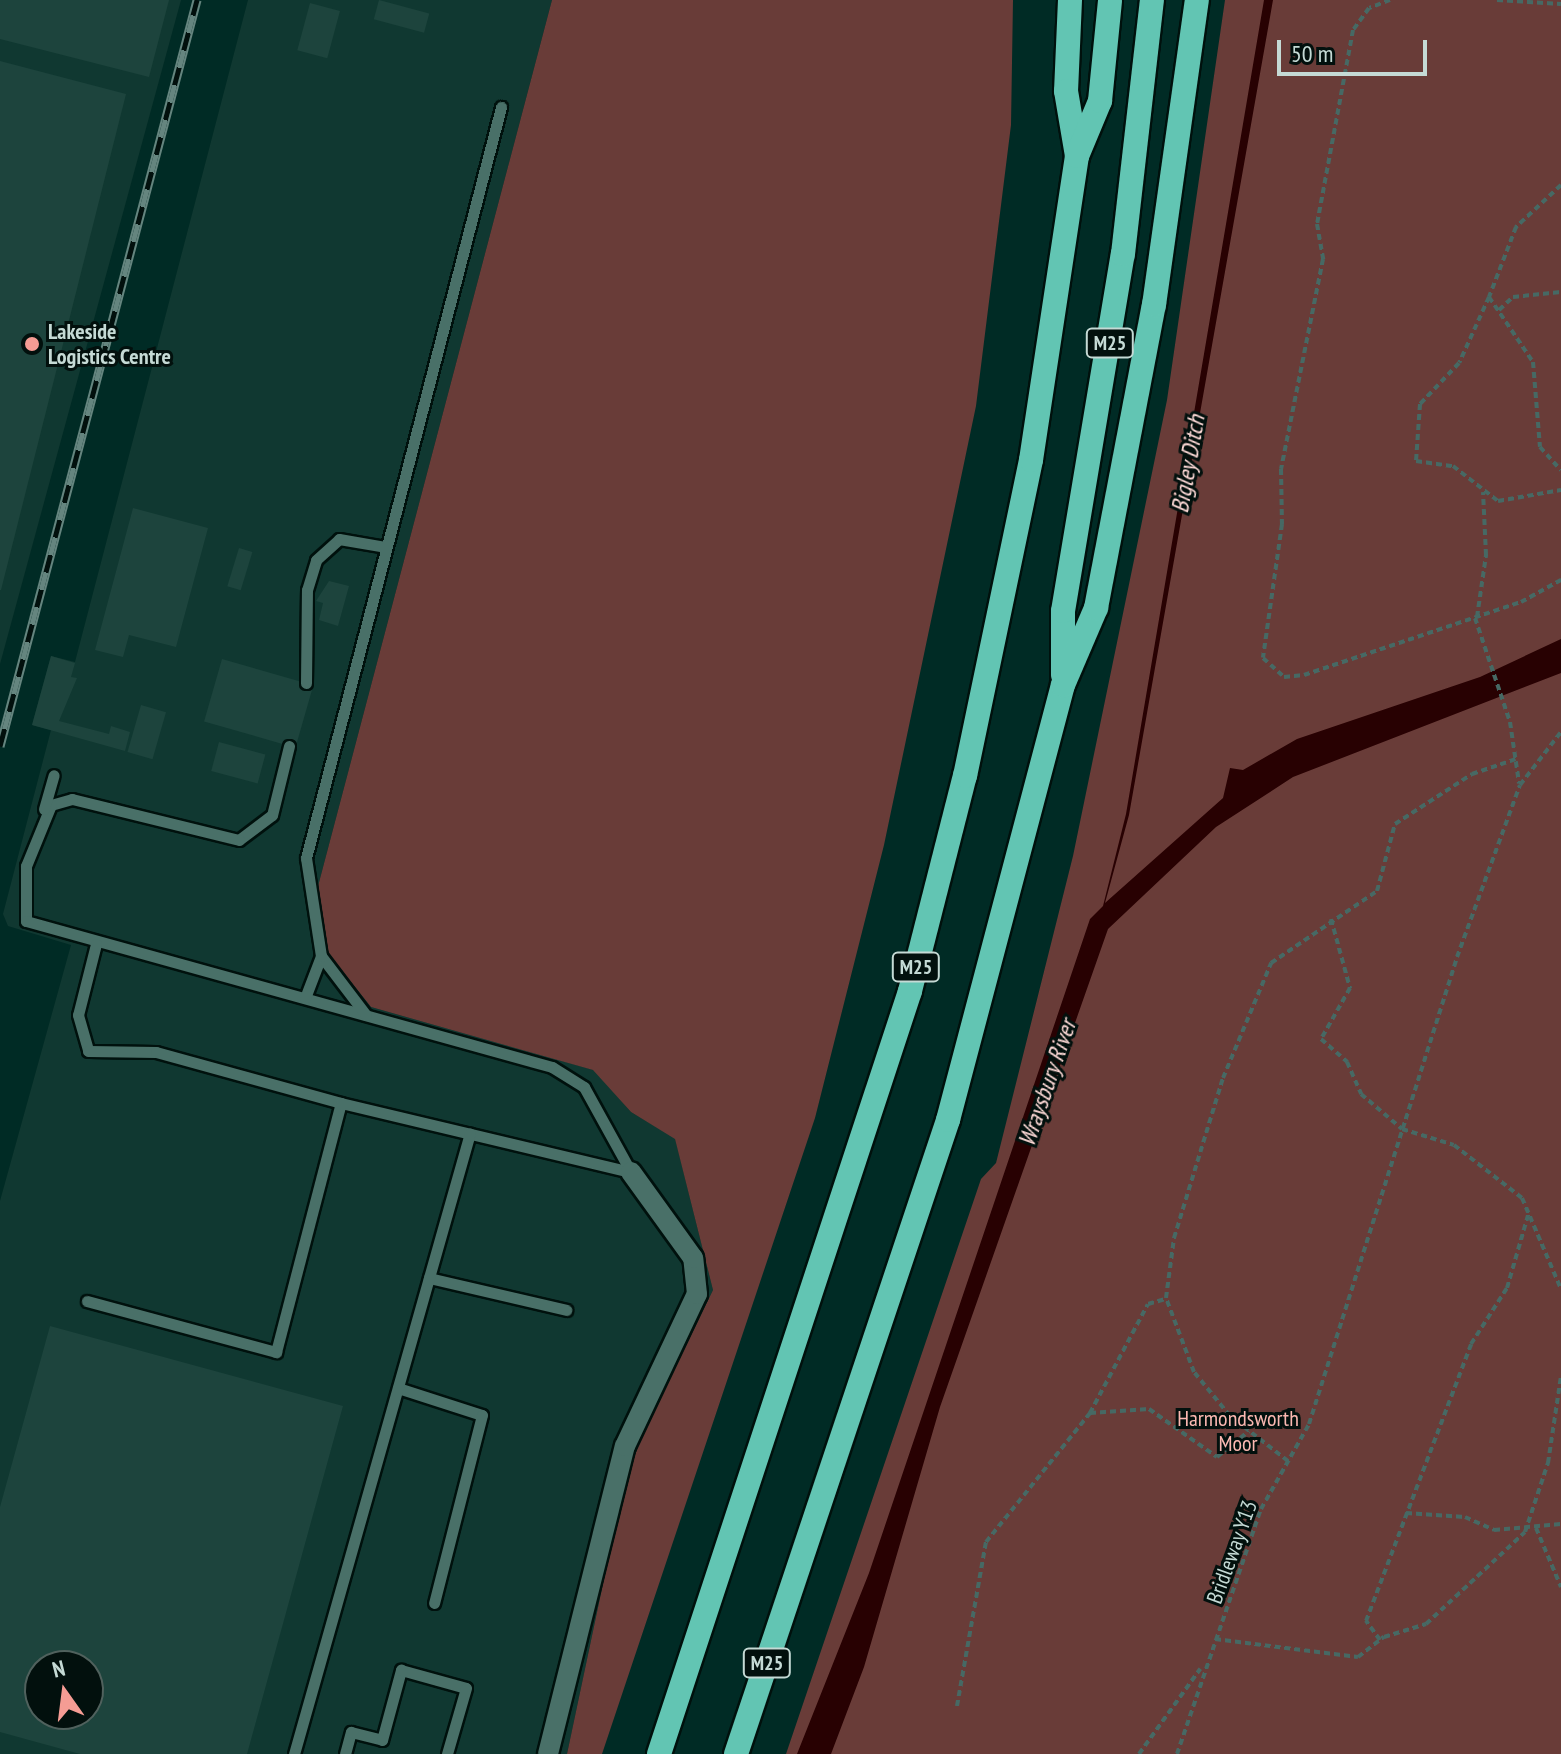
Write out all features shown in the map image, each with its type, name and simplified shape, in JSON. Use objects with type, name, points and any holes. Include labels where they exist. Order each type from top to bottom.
[{"type":"highway","points":[[1070,0],[1066,91],[1077,156]]},
{"type":"highway","name":"M25","points":[[659,1754],[910,991],[965,776],[1031,460],[1077,156],[1100,101],[1110,0]]},
{"type":"highway","name":"M25","points":[[736,1754],[948,1120],[1063,685],[1063,611],[1121,268],[1152,0]]},
{"type":"highway","points":[[1063,685],[1096,608],[1129,449],[1197,0]]},
{"type":"street","points":[[548,1754],[625,1446],[697,1294],[693,1258],[631,1172]]},
{"type":"lane","points":[[366,1015],[321,956],[306,858],[501,107]]},
{"type":"lane","points":[[306,683],[307,590],[316,560],[339,539],[386,547]]},
{"type":"lane","points":[[43,814],[72,799],[239,840],[272,815],[289,746]]},
{"type":"lane","points":[[54,775],[21,912],[34,926],[305,998],[569,1075],[584,1087],[631,1172]]},
{"type":"lane","points":[[96,944],[78,1015],[88,1051],[156,1052],[341,1103],[631,1172]]},
{"type":"lane","points":[[305,998],[321,956]]},
{"type":"lane","points":[[87,1301],[276,1352],[341,1103]]},
{"type":"lane","points":[[294,1754],[470,1133]]},
{"type":"lane","points":[[429,1278],[566,1310]]},
{"type":"lane","points":[[398,1388],[482,1415],[434,1603]]},
{"type":"lane","points":[[345,1754],[351,1732],[382,1740],[401,1670],[466,1688],[447,1754]]},
{"type":"path","points":[[1390,0],[1369,8],[1353,30],[1317,224],[1323,259],[1281,469],[1282,524],[1263,658],[1284,677],[1304,675],[1476,617],[1561,580]]},
{"type":"path","points":[[1497,0],[1561,4]]},
{"type":"path","points":[[1561,185],[1516,227],[1459,363],[1420,404],[1411,444],[1416,461],[1453,466],[1498,501],[1561,490]]},
{"type":"path","points":[[1499,310],[1513,297],[1561,292]]},
{"type":"path","points":[[1489,297],[1533,362],[1540,447],[1561,470]]},
{"type":"path","points":[[1483,492],[1486,555],[1476,617],[1510,722],[1520,785]]},
{"type":"path","points":[[1520,785],[1561,732]]},
{"type":"path","points":[[1288,1461],[1249,1431],[1194,1372],[1166,1298],[1174,1238],[1223,1078],[1271,963],[1330,918],[1377,891],[1395,824],[1472,774],[1516,759]]},
{"type":"path","name":"Bridleway Y13","points":[[1177,1754],[1203,1664],[1215,1639],[1261,1509],[1309,1424],[1402,1129],[1520,785]]},
{"type":"path","points":[[1330,918],[1350,988],[1321,1039],[1347,1062],[1361,1094],[1402,1129],[1454,1145],[1522,1198],[1561,1289]]},
{"type":"path","points":[[1380,1640],[1366,1621],[1471,1344],[1507,1288],[1529,1212]]},
{"type":"path","points":[[957,1706],[986,1542],[1090,1413],[1148,1304],[1166,1298]]},
{"type":"path","points":[[1215,1639],[1358,1657],[1380,1640],[1426,1624],[1526,1528],[1548,1463],[1561,1376]]},
{"type":"path","points":[[1090,1413],[1149,1409],[1217,1457],[1249,1431]]},
{"type":"path","points":[[1406,1513],[1526,1528],[1561,1524]]},
{"type":"path","points":[[1536,1528],[1561,1587]]},
{"type":"path","points":[[1139,1754],[1203,1664]]},
{"type":"shaded area","points":[[0,0],[181,0],[0,664]]},
{"type":"shaded area","points":[[248,0],[552,0],[317,890],[327,952],[371,1007],[594,1070],[631,1112],[675,1138],[713,1290],[640,1440],[622,1494],[567,1754],[0,1754],[0,1201],[71,945],[8,926],[3,914],[51,730],[32,725],[51,656],[75,662]]},
{"type":"green space","points":[[552,0],[1013,0],[1011,125],[976,406],[884,845],[815,1118],[602,1754],[567,1754],[622,1494],[640,1440],[713,1290],[675,1139],[631,1112],[593,1070],[371,1007],[327,952],[317,890]]},
{"type":"green space","name":"Harmondsworth Moor","points":[[1225,0],[1561,0],[1561,1754],[786,1754],[981,1179],[996,1163],[1073,856],[1167,400]]},
{"type":"water","points":[[1264,0],[1273,0],[1129,815],[1105,903],[1223,798],[1230,768],[1243,770],[1297,739],[1480,677],[1561,639],[1561,673],[1293,777],[1216,827],[1108,929],[940,1407],[864,1667],[831,1754],[797,1754],[869,1573],[1090,919],[1103,906],[1126,814]]},
{"type":"building","points":[[0,0],[169,0],[149,77],[0,39]]},
{"type":"building","points":[[379,0],[429,13],[424,33],[374,19]]},
{"type":"building","points":[[310,3],[340,11],[327,58],[297,50]]},
{"type":"building","name":"Lakeside Logistics Centre","points":[[0,61],[126,94],[1,590],[0,590]]},
{"type":"building","points":[[133,508],[208,528],[176,647],[129,635],[123,657],[95,650]]},
{"type":"building","points":[[239,548],[252,552],[241,590],[227,586]]},
{"type":"building","points":[[329,581],[349,586],[338,626],[319,620],[323,603],[316,601]]},
{"type":"building","points":[[51,656],[75,663],[71,677],[77,678],[59,721],[109,734],[111,726],[130,732],[125,751],[32,725]]},
{"type":"building","points":[[222,659],[313,685],[295,748],[204,721]]},
{"type":"building","points":[[141,705],[166,712],[152,759],[127,752]]},
{"type":"building","points":[[219,742],[265,754],[258,783],[211,771]]},
{"type":"building","points":[[50,1326],[343,1406],[247,1754],[80,1754],[0,1732],[0,1507]]},
{"type":"railway","points":[[0,746],[197,0]]},
{"type":"place","name":"Lakeside Logistics Centre","points":[[32,344]]},
{"type":"water label","name":"Bigley Ditch","points":[[1188,464]]},
{"type":"water label","name":"Wraysbury River","points":[[1047,1083]]}]
